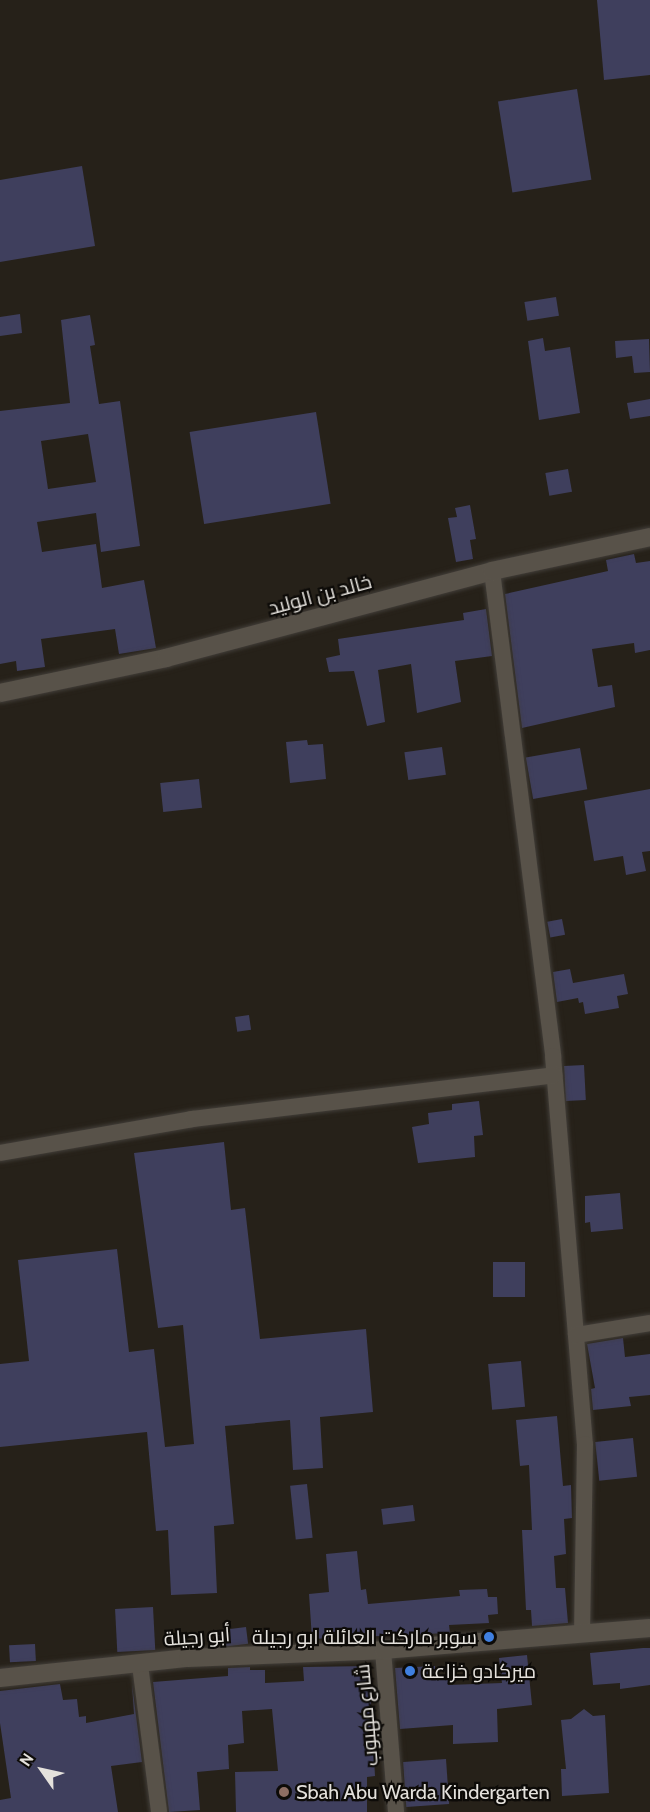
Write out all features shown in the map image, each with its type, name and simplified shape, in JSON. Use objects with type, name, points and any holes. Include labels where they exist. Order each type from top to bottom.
[{"type":"main road","name":"خالد بن الوليد","points":[[0,693],[166,658],[492,571],[650,537]]},
{"type":"main road","name":"أبو رجيلة","points":[[0,1678],[140,1665],[188,1658],[383,1650],[650,1628]]},
{"type":"street","points":[[492,571],[554,1075],[585,1444],[582,1632]]},
{"type":"street","points":[[0,1153],[192,1119],[554,1075]]},
{"type":"street","points":[[576,1335],[650,1323]]},
{"type":"street","name":"شارع مهبوب","points":[[383,1650],[396,1812]]},
{"type":"street","points":[[140,1665],[159,1812]]},
{"type":"building","points":[[597,0],[650,0],[650,75],[604,80]]},
{"type":"building","points":[[577,89],[591,180],[512,192],[498,102]]},
{"type":"building","points":[[82,166],[95,246],[0,262],[0,180]]},
{"type":"building","points":[[556,297],[559,316],[527,321],[524,302]]},
{"type":"building","points":[[20,314],[22,333],[0,336],[0,317]]},
{"type":"building","points":[[90,315],[95,345],[90,346],[99,404],[120,401],[140,546],[101,552],[96,513],[37,522],[42,552],[96,544],[102,588],[144,580],[156,648],[119,654],[115,629],[41,639],[45,667],[17,671],[16,661],[0,664],[0,411],[70,403],[61,320]],"holes":[[[88,434],[96,482],[48,489],[41,441]]]},
{"type":"building","points":[[543,338],[545,351],[570,347],[580,413],[539,420],[528,341]]},
{"type":"building","points":[[649,339],[650,372],[634,373],[632,356],[616,358],[615,341]]},
{"type":"building","points":[[650,399],[650,416],[630,419],[627,403]]},
{"type":"building","points":[[316,412],[331,504],[204,524],[190,432]]},
{"type":"building","points":[[568,469],[572,492],[549,496],[545,473]]},
{"type":"building","points":[[470,505],[476,539],[470,540],[473,559],[456,562],[448,518],[457,517],[455,508]]},
{"type":"building","points":[[634,554],[636,563],[650,561],[650,650],[635,653],[634,643],[592,649],[598,687],[612,685],[615,707],[522,728],[505,594],[608,571],[606,560]]},
{"type":"building","points":[[486,609],[492,656],[455,661],[461,702],[417,713],[411,664],[378,670],[385,722],[367,726],[354,671],[329,672],[326,658],[340,655],[338,639],[464,620],[463,613]]},
{"type":"building","points":[[307,740],[308,745],[323,744],[326,779],[290,783],[286,742]]},
{"type":"building","points":[[442,747],[446,775],[408,780],[404,752]]},
{"type":"building","points":[[580,748],[587,789],[533,799],[526,758]]},
{"type":"building","points":[[199,779],[202,808],[163,812],[160,783]]},
{"type":"building","points":[[650,789],[650,851],[642,852],[646,871],[626,875],[623,856],[594,861],[584,801]]},
{"type":"building","points":[[562,919],[565,935],[550,938],[547,922]]},
{"type":"building","points":[[570,969],[573,983],[624,974],[628,994],[617,996],[619,1008],[585,1014],[583,1002],[579,1003],[578,998],[557,1002],[553,972]]},
{"type":"building","points":[[249,1015],[251,1030],[237,1032],[235,1017]]},
{"type":"building","points":[[584,1065],[586,1100],[566,1101],[564,1066]]},
{"type":"building","points":[[479,1101],[483,1135],[474,1136],[475,1157],[418,1163],[412,1127],[429,1124],[428,1113],[452,1110],[452,1104]]},
{"type":"building","points":[[224,1142],[231,1210],[245,1208],[260,1339],[366,1329],[373,1412],[320,1417],[323,1468],[293,1470],[290,1420],[225,1426],[234,1524],[214,1526],[217,1593],[171,1595],[168,1530],[156,1531],[147,1432],[0,1447],[0,1364],[29,1361],[18,1260],[117,1249],[129,1352],[154,1349],[165,1447],[194,1444],[183,1325],[158,1328],[134,1153]]},
{"type":"building","points":[[620,1193],[623,1229],[591,1232],[590,1222],[585,1223],[585,1196]]},
{"type":"building","points":[[493,1262],[525,1262],[525,1297],[493,1297]]},
{"type":"building","points":[[623,1338],[625,1357],[650,1354],[650,1395],[629,1397],[631,1406],[593,1410],[591,1389],[595,1388],[587,1344]]},
{"type":"building","points":[[521,1361],[525,1407],[492,1410],[488,1364]]},
{"type":"building","points":[[557,1416],[563,1486],[571,1485],[572,1518],[564,1519],[566,1554],[554,1556],[556,1588],[565,1588],[568,1623],[532,1626],[531,1610],[526,1610],[522,1530],[532,1530],[529,1465],[520,1466],[516,1420]]},
{"type":"building","points":[[633,1438],[637,1477],[599,1481],[595,1442]]},
{"type":"building","points":[[307,1484],[313,1538],[296,1539],[290,1486]]},
{"type":"building","points":[[413,1505],[415,1521],[383,1525],[381,1509]]},
{"type":"building","points":[[357,1551],[361,1590],[366,1589],[368,1604],[460,1596],[459,1590],[487,1589],[488,1597],[497,1597],[498,1614],[488,1615],[489,1623],[449,1625],[450,1633],[312,1639],[309,1594],[329,1592],[326,1554]]},
{"type":"building","points":[[153,1607],[155,1650],[117,1652],[115,1609]]},
{"type":"building","points":[[246,1627],[248,1644],[220,1647],[218,1630]]},
{"type":"building","points":[[35,1644],[36,1661],[10,1662],[9,1645]]},
{"type":"building","points":[[650,1648],[650,1685],[620,1689],[620,1683],[593,1685],[590,1653]]},
{"type":"building","points":[[527,1655],[532,1705],[497,1709],[498,1742],[453,1744],[453,1725],[400,1729],[395,1668],[435,1666],[435,1677],[448,1676],[448,1685],[502,1683],[499,1658]]},
{"type":"building","points":[[369,1666],[375,1776],[367,1777],[367,1812],[236,1812],[235,1772],[278,1771],[272,1709],[242,1711],[244,1743],[228,1745],[229,1769],[197,1772],[200,1810],[169,1812],[153,1682],[228,1676],[228,1668],[250,1667],[250,1670],[265,1670],[265,1683],[304,1681],[303,1667]]},
{"type":"building","points":[[60,1684],[63,1700],[77,1699],[79,1717],[86,1716],[86,1723],[134,1714],[132,1684],[142,1762],[111,1766],[118,1812],[0,1812],[0,1800],[11,1798],[0,1723],[0,1691]]},
{"type":"building","points":[[584,1709],[593,1716],[605,1715],[609,1793],[562,1796],[561,1769],[566,1769],[561,1720],[571,1719]]},
{"type":"building","points":[[446,1759],[449,1804],[406,1807],[403,1762]]},
{"type":"place","name":"سوبر ماركت العائلة ابو رجيلة","points":[[489,1637]]},
{"type":"place","name":"ميركادو خزاعة","points":[[410,1671]]},
{"type":"place","name":"Sbah Abu Warda Kindergarten","points":[[284,1792]]}]
